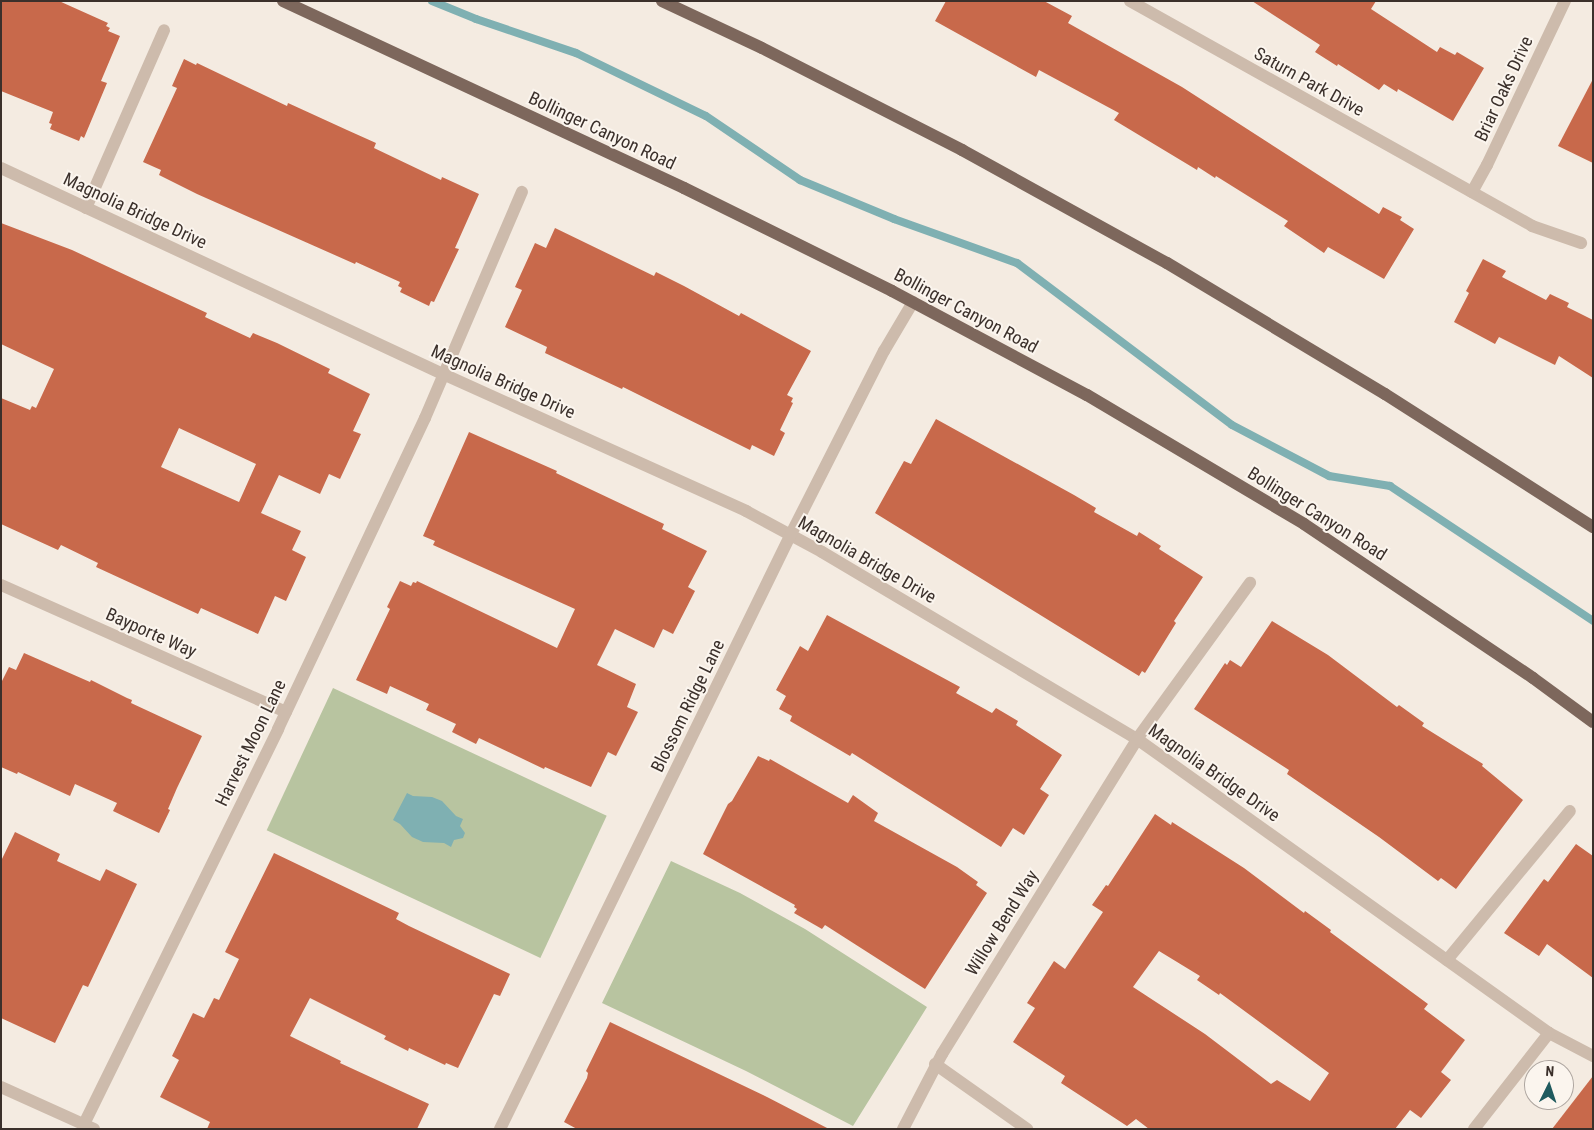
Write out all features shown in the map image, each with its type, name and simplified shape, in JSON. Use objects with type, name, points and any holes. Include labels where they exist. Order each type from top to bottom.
[{"type":"main road","name":"Bollinger Canyon Road","points":[[283,1],[684,188],[913,302],[1087,396],[1304,524],[1533,678],[1593,722]]},
{"type":"main road","points":[[662,1],[762,48],[962,150],[1167,263],[1385,394],[1593,527]]},
{"type":"street","name":"Saturn Park Drive","points":[[1130,1],[1532,226],[1581,242]]},
{"type":"street","name":"Briar Oaks Drive","points":[[1472,192],[1487,165],[1565,1]]},
{"type":"street","points":[[86,208],[164,30]]},
{"type":"street","name":"Magnolia Bridge Drive","points":[[1,168],[443,374],[746,511],[822,552],[1137,739],[1549,1033],[1593,1056]]},
{"type":"street","name":"Harvest Moon Lane","points":[[89,1126],[424,418],[522,192]]},
{"type":"street","name":"Blossom Ridge Lane","points":[[500,1129],[790,536],[884,351],[913,302]]},
{"type":"street","name":"Willow Bend Way","points":[[903,1129],[936,1064],[1137,739],[1250,583]]},
{"type":"street","name":"Bayporte Way","points":[[1,585],[286,712]]},
{"type":"street","points":[[1447,960],[1570,811]]},
{"type":"street","points":[[1474,1129],[1549,1033]]},
{"type":"street","points":[[936,1064],[1027,1129]]},
{"type":"street","points":[[1,1087],[89,1126]]},
{"type":"green space","points":[[333,688],[607,816],[540,958],[267,830]]},
{"type":"green space","points":[[671,861],[740,893],[805,929],[927,1007],[853,1126],[746,1071],[602,1003]]},
{"type":"water","points":[[407,793],[413,796],[432,797],[442,801],[456,816],[463,819],[460,826],[465,833],[463,838],[454,840],[451,847],[444,843],[423,842],[412,837],[400,824],[393,820]]},
{"type":"building","points":[[1,1],[59,1],[108,23],[106,26],[110,28],[108,31],[120,36],[101,81],[107,83],[84,138],[81,136],[79,141],[50,129],[52,124],[49,123],[53,112],[1,91]]},
{"type":"building","points":[[946,1],[1044,1],[1072,16],[1068,23],[1182,87],[1379,214],[1383,207],[1402,217],[1400,220],[1414,229],[1384,279],[1328,247],[1324,253],[1284,226],[1288,221],[1216,176],[1215,178],[1198,167],[1197,170],[1114,120],[1119,113],[1039,70],[1036,77],[935,21]]},
{"type":"building","points":[[1252,1],[1376,1],[1371,9],[1437,52],[1440,47],[1455,55],[1457,52],[1484,68],[1453,121],[1398,89],[1397,92],[1384,84],[1379,90],[1338,64],[1337,66],[1315,52],[1320,45]]},
{"type":"building","points":[[184,59],[196,65],[197,63],[287,106],[288,103],[376,143],[374,148],[441,180],[442,177],[479,194],[455,248],[459,249],[434,302],[431,301],[429,306],[400,292],[402,288],[398,286],[400,282],[197,194],[159,175],[161,170],[143,162],[177,88],[172,86]]},
{"type":"building","points":[[1593,79],[1593,163],[1558,146]]},
{"type":"building","points":[[1,223],[72,250],[207,313],[205,317],[250,338],[253,333],[277,343],[330,369],[328,373],[370,394],[353,431],[361,434],[340,479],[329,474],[320,494],[279,475],[261,513],[301,531],[292,550],[306,557],[286,601],[275,596],[258,634],[201,608],[198,614],[96,567],[98,563],[61,545],[58,550],[1,524],[1,398],[30,410],[32,406],[36,408],[54,369],[1,344]],"holes":[[[179,428],[256,464],[239,502],[161,467]]]},
{"type":"building","points":[[555,228],[654,276],[656,272],[739,316],[741,313],[811,351],[787,395],[793,398],[791,402],[793,403],[780,430],[785,433],[774,456],[752,445],[750,450],[623,387],[622,389],[545,353],[547,347],[505,327],[522,290],[515,287],[535,243],[546,248]]},
{"type":"building","points":[[1483,259],[1506,271],[1502,277],[1546,300],[1550,294],[1569,303],[1567,307],[1593,320],[1593,378],[1559,356],[1555,365],[1499,337],[1495,344],[1454,322],[1469,293],[1466,291]]},
{"type":"building","points":[[936,419],[1074,495],[1096,508],[1094,512],[1137,536],[1139,532],[1161,546],[1159,549],[1203,577],[1174,621],[1176,623],[1145,673],[1142,671],[1139,676],[875,513],[904,461],[911,464]]},
{"type":"building","points":[[469,432],[557,471],[556,473],[664,524],[662,529],[707,551],[688,587],[695,591],[673,634],[663,629],[654,648],[615,629],[597,665],[636,684],[627,707],[638,712],[616,756],[608,752],[591,787],[545,767],[544,769],[479,738],[476,744],[452,732],[456,724],[426,710],[429,704],[390,686],[387,694],[356,680],[390,609],[387,607],[400,581],[411,586],[413,582],[416,583],[417,581],[557,648],[575,609],[433,545],[435,541],[423,536]]},
{"type":"building","points":[[827,615],[960,687],[956,693],[992,713],[996,708],[1018,721],[1016,725],[1062,755],[1040,789],[1049,795],[1024,835],[1013,828],[1001,847],[852,753],[850,756],[790,721],[792,716],[779,709],[786,696],[776,690],[800,646],[808,651]]},
{"type":"building","points":[[1272,621],[1328,655],[1397,707],[1399,705],[1424,723],[1422,726],[1483,764],[1482,766],[1523,800],[1456,889],[1441,878],[1438,881],[1379,837],[1287,774],[1289,770],[1194,709],[1225,663],[1227,665],[1230,660],[1241,667]]},
{"type":"building","points":[[24,653],[90,682],[91,680],[132,700],[131,703],[202,736],[177,788],[168,809],[170,810],[159,833],[113,811],[117,803],[75,784],[70,796],[18,772],[17,774],[1,767],[1,683],[9,667],[16,670]]},
{"type":"building","points":[[758,756],[769,761],[770,759],[848,803],[853,795],[878,813],[874,821],[957,867],[978,882],[976,885],[987,893],[925,989],[825,925],[822,929],[794,913],[797,909],[794,907],[795,905],[703,854],[728,804],[732,801]]},
{"type":"building","points":[[1155,814],[1171,825],[1172,822],[1244,868],[1304,913],[1305,911],[1331,930],[1330,932],[1428,1004],[1424,1009],[1465,1040],[1441,1072],[1451,1080],[1421,1118],[1410,1110],[1395,1129],[1149,1129],[1136,1119],[1127,1126],[1061,1083],[1065,1076],[1013,1042],[1035,1008],[1027,1003],[1054,961],[1065,969],[1103,912],[1092,905],[1106,885],[1108,886]],"holes":[[[1159,951],[1200,976],[1197,980],[1219,995],[1220,993],[1329,1073],[1310,1101],[1277,1080],[1271,1084],[1205,1034],[1133,987]]]},
{"type":"building","points":[[15,832],[60,854],[57,861],[100,881],[106,869],[137,884],[88,987],[83,985],[55,1043],[1,1018],[1,861]]},
{"type":"building","points":[[1576,844],[1593,856],[1593,978],[1547,944],[1539,956],[1504,933],[1544,879],[1548,882]]},
{"type":"building","points":[[274,853],[399,913],[396,919],[510,974],[500,996],[494,994],[458,1068],[446,1063],[445,1065],[409,1048],[408,1051],[384,1039],[386,1036],[310,998],[290,1036],[341,1061],[340,1063],[429,1104],[417,1129],[207,1129],[210,1122],[160,1097],[179,1060],[172,1056],[193,1013],[204,1018],[214,998],[219,1000],[239,959],[225,952]]},
{"type":"building","points":[[610,1022],[767,1097],[829,1129],[577,1129],[564,1122],[587,1078],[588,1073],[586,1071]]},
{"type":"building","points":[[1593,1076],[1593,1129],[1552,1129],[1567,1110],[1574,1110],[1574,1101]]},
{"type":"waterway","points":[[432,1],[476,19],[576,53],[706,116],[800,180],[894,219],[1017,263],[1232,425],[1329,476],[1390,486],[1593,621]]}]
